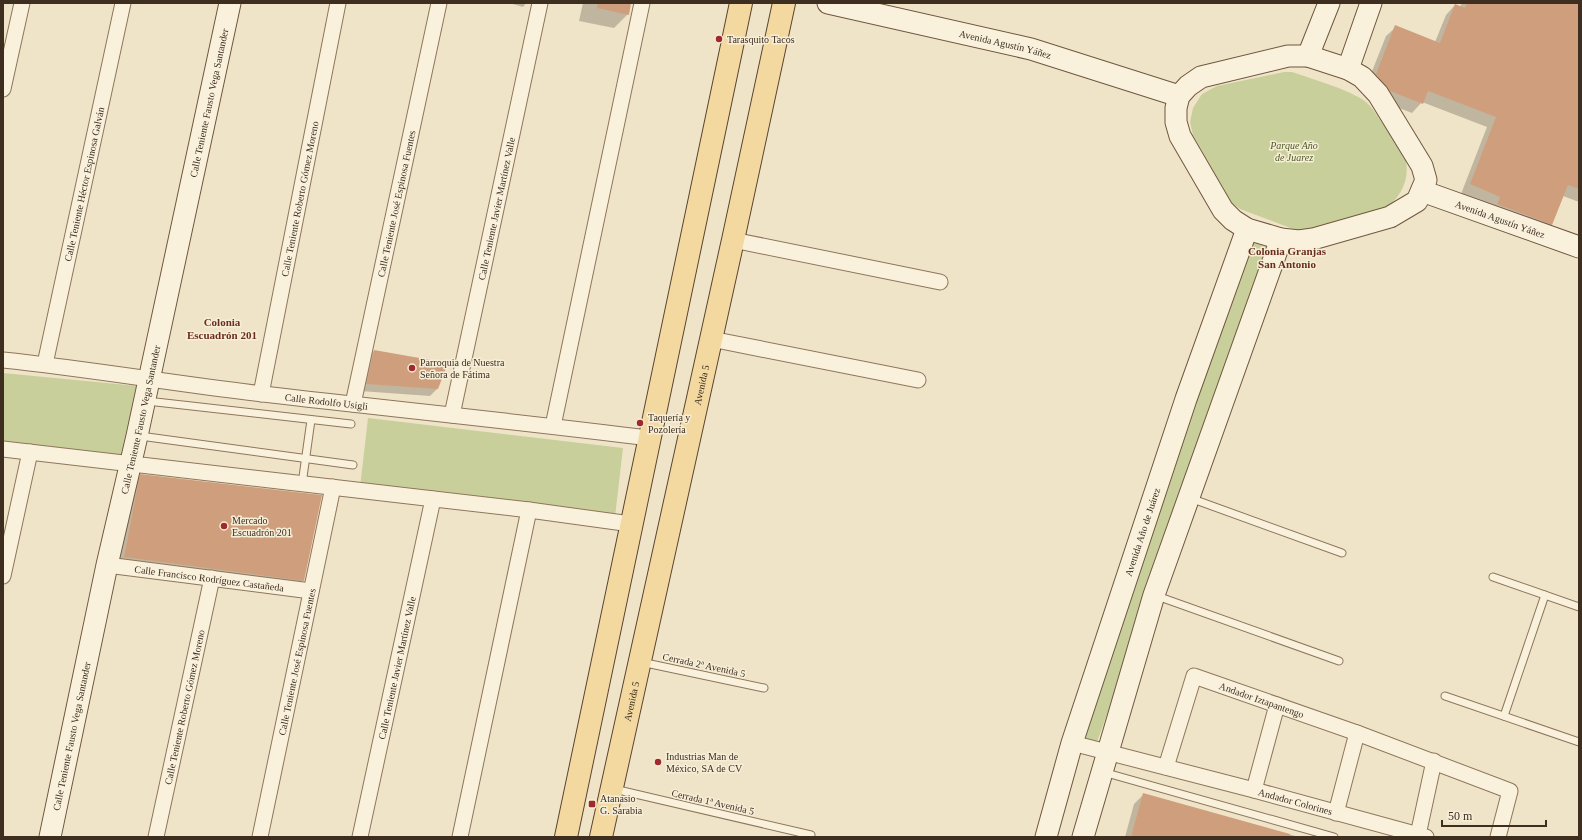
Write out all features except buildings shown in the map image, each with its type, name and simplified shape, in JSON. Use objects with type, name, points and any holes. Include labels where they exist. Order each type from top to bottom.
[{"type":"main road","name":"Calle Teniente Fausto Vega Santander","points":[[50,837],[107,565],[145,401],[230,3]]},
{"type":"main road","points":[[566,837],[741,3]]},
{"type":"main road","name":"Avenida 5","points":[[601,837],[784,3]]},
{"type":"main road","name":"Avenida Agustín Yáñez","points":[[828,3],[1032,49],[1179,96]]},
{"type":"main road","points":[[1308,56],[1329,3]]},
{"type":"main road","points":[[1348,69],[1371,3]]},
{"type":"main road","points":[[1288,56],[1308,56],[1348,69],[1362,77],[1378,94],[1422,166],[1426,180],[1417,201],[1390,216],[1313,239],[1299,241],[1281,239],[1247,229],[1233,220],[1223,210],[1180,136],[1176,122],[1176,108],[1179,96],[1188,86],[1201,77],[1288,56]]},
{"type":"main road","name":"Avenida Agustín Yáñez","points":[[1422,191],[1579,247]]},
{"type":"main road","name":"Avenida Año de Juárez","points":[[1046,837],[1072,743],[1186,399],[1247,229]]},
{"type":"main road","points":[[1083,837],[1154,595],[1281,239]]},
{"type":"street","points":[[3,89],[22,3]]},
{"type":"street","name":"Calle Teniente Héctor Espinosa Galván","points":[[45,364],[123,3]]},
{"type":"street","name":"Calle Teniente Roberto Gómez Moreno","points":[[261,394],[338,3]]},
{"type":"street","name":"Calle Teniente José Espinosa Fuentes","points":[[352,404],[439,3]]},
{"type":"street","name":"Calle Teniente Javier Martínez Valle","points":[[452,415],[540,3]]},
{"type":"street","points":[[553,426],[642,3]]},
{"type":"street","points":[[733,240],[940,282]]},
{"type":"street","points":[[711,338],[918,380]]},
{"type":"street","name":"Calle Rodolfo Usigli","points":[[3,360],[45,364],[261,394],[649,438]]},
{"type":"street","points":[[3,449],[529,510],[631,524]]},
{"type":"street","points":[[3,576],[30,452]]},
{"type":"street","name":"Calle Teniente José Espinosa Fuentes","points":[[260,837],[333,487]]},
{"type":"street","name":"Calle Teniente Javier Martínez Valle","points":[[360,837],[433,499]]},
{"type":"street","points":[[460,837],[529,510]]},
{"type":"street","name":"Calle Francisco Rodríguez Castañeda","points":[[107,565],[311,591]]},
{"type":"street","name":"Calle Teniente Roberto Gómez Moreno","points":[[156,837],[212,578]]},
{"type":"street","name":"Andador Iztapantengo","points":[[1166,766],[1194,676],[1434,761],[1510,791],[1498,837]]},
{"type":"street","points":[[1254,790],[1278,705]]},
{"type":"street","points":[[1336,813],[1357,733]]},
{"type":"street","points":[[1072,743],[1166,766]]},
{"type":"street","points":[[1422,836],[1434,761]]},
{"type":"street","name":"Andador Colorines","points":[[1166,766],[1422,836]]},
{"type":"lane","points":[[145,401],[351,424]]},
{"type":"lane","points":[[302,484],[311,420]]},
{"type":"lane","points":[[137,436],[352,465]]},
{"type":"lane","points":[[1188,498],[1342,552]]},
{"type":"lane","points":[[1493,577],[1579,607]]},
{"type":"lane","points":[[1154,595],[1339,661]]},
{"type":"lane","points":[[1504,716],[1546,595]]},
{"type":"lane","name":"Cerrada 2ª Avenida 5","points":[[640,662],[764,688]]},
{"type":"lane","points":[[1445,696],[1579,742]]},
{"type":"lane","points":[[1101,772],[1334,837]]},
{"type":"lane","name":"Cerrada 1ª Avenida 5","points":[[611,789],[811,835]]},
{"type":"green space","name":"Parque Año de Juarez","points":[[1284,72],[1292,72],[1351,93],[1366,102],[1371,107],[1395,138],[1404,154],[1407,170],[1406,178],[1404,185],[1396,199],[1384,210],[1301,232],[1240,209],[1232,203],[1193,135],[1190,122],[1193,108],[1202,94],[1217,86]]},
{"type":"green space","points":[[1246,233],[1277,243],[1097,742],[1085,739],[1081,735]]},
{"type":"green space","points":[[3,373],[138,386],[123,458],[3,443]]},
{"type":"green space","points":[[368,418],[623,448],[615,517],[360,487]]},
{"type":"place","name":"Tarasquito Tacos","points":[[719,39]]},
{"type":"place","name":"Parroquia de Nuestra Señora de Fátima","points":[[412,368]]},
{"type":"place","name":"Taquería y Pozolería","points":[[640,423]]},
{"type":"place","name":"Mercado Escuadrón 201","points":[[224,526]]},
{"type":"place","name":"Industrias Man de México, SA de CV","points":[[658,762]]},
{"type":"place","name":"Atanasio G. Sarabia","points":[[592,804]]},
{"type":"district","name":"Colonia Granjas San Antonio","points":[[1287,257]]},
{"type":"district","name":"Colonia Escuadrón 201","points":[[222,328]]}]
